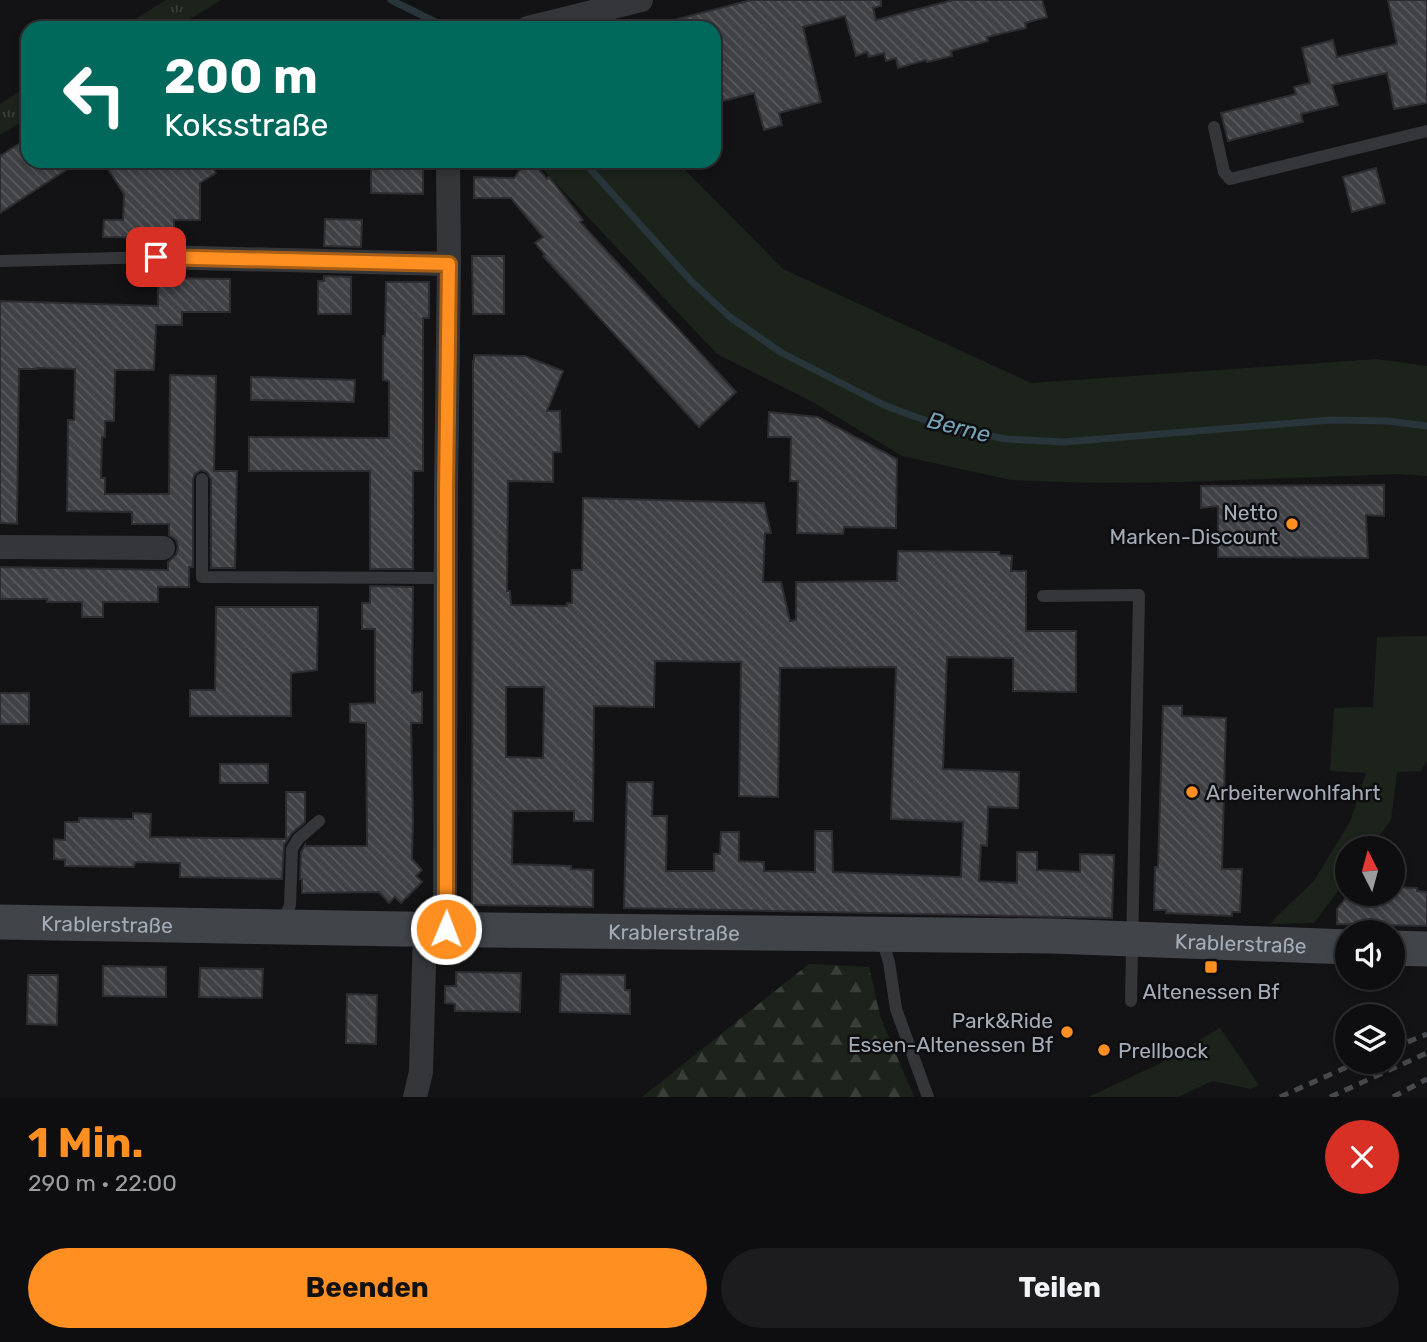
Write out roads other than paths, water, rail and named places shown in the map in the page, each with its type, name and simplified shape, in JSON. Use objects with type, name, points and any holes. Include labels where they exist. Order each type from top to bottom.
[{"type":"street","points":[[556,21],[641,0]]},
{"type":"street","points":[[415,1097],[421,1072],[435,929],[446,578],[448,168]]},
{"type":"street","points":[[156,257],[449,264]]},
{"type":"street","points":[[0,547],[163,548]]},
{"type":"street","name":"Krablerstraße","points":[[0,922],[1052,936],[1335,947]]},
{"type":"street","points":[[1405,948],[1427,949]]},
{"type":"lane","points":[[1214,127],[1224,172],[1230,179],[1427,131]]},
{"type":"lane","points":[[0,261],[156,257]]},
{"type":"lane","points":[[202,479],[202,577],[446,578]]},
{"type":"lane","points":[[1043,596],[1139,595],[1131,1001]]},
{"type":"lane","points":[[280,927],[290,905],[292,849],[298,839],[319,821]]},
{"type":"lane","points":[[881,935],[890,962],[896,1009],[928,1097]]},
{"type":"waterway","name":"Berne","points":[[391,0],[434,21]]},
{"type":"waterway","name":"Berne","points":[[589,168],[691,281],[730,317],[782,353],[884,405],[943,426],[1006,439],[1064,442],[1331,420],[1387,421],[1427,426]]},
{"type":"railway","points":[[1405,1043],[1427,1034]]},
{"type":"railway","points":[[1330,1097],[1427,1053]]},
{"type":"railway","points":[[1280,1097],[1335,1072]]},
{"type":"railway","points":[[1393,1097],[1427,1079]]},
{"type":"place","name":"Netto Marken-Discount","points":[[1292,524]]},
{"type":"place","name":"Arbeiterwohlfahrt","points":[[1192,792]]},
{"type":"place","name":"Altenessen Bf","points":[[1211,967]]},
{"type":"place","name":"Park&Ride Essen-Altenessen Bf","points":[[1067,1032]]},
{"type":"place","name":"Prellbock","points":[[1104,1050]]}]
